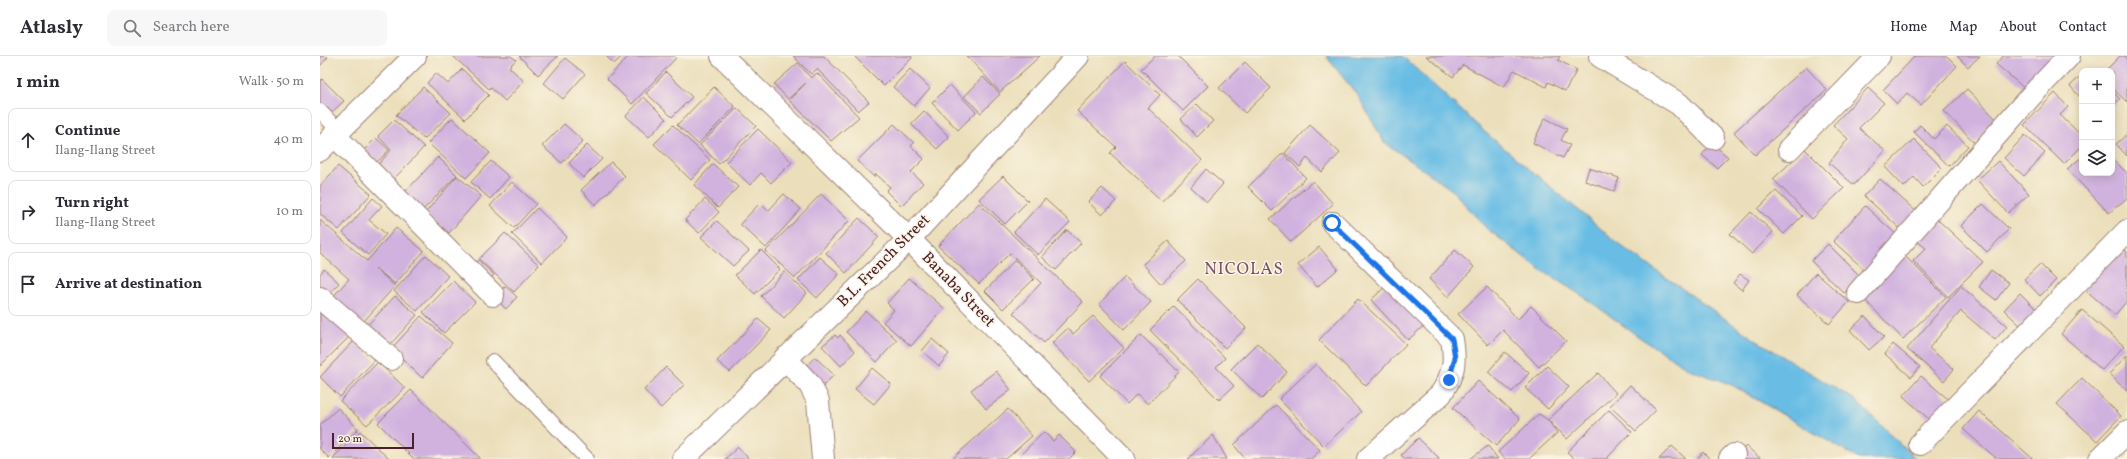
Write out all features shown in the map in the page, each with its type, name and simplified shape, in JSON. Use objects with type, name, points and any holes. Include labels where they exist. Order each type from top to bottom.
[{"type":"street","points":[[415,56],[331,139],[493,295]]},
{"type":"street","name":"Banaba Street","points":[[722,56],[909,239],[1124,459]]},
{"type":"street","name":"B.L. French Street","points":[[683,459],[785,358],[909,239],[1078,56]]},
{"type":"street","points":[[1600,56],[1679,104],[1713,138]]},
{"type":"street","points":[[1789,149],[1879,56]]},
{"type":"street","points":[[1858,293],[2029,98],[2069,56]]},
{"type":"street","points":[[1332,223],[1452,339],[1455,358],[1449,380],[1440,394],[1368,459]]},
{"type":"street","points":[[1920,444],[2127,231]]},
{"type":"street","points":[[320,298],[391,359]]},
{"type":"street","points":[[785,358],[810,385],[818,401],[823,459]]},
{"type":"street","points":[[2100,459],[2127,432]]},
{"type":"lane","points":[[320,110],[331,139]]},
{"type":"lane","points":[[493,361],[587,459]]},
{"type":"water","points":[[1326,56],[1402,56],[1487,134],[1624,248],[1754,339],[1855,400],[1916,459],[1859,459],[1732,385],[1689,369],[1642,339],[1584,297],[1541,270],[1486,228],[1452,190],[1384,142],[1358,96]]},
{"type":"building","points":[[320,56],[328,57],[320,66]]},
{"type":"building","points":[[453,56],[511,56],[516,60],[509,67],[524,81],[505,101],[490,87],[489,89]]},
{"type":"building","points":[[519,56],[558,56],[538,75]]},
{"type":"building","points":[[606,56],[622,56],[614,64]]},
{"type":"building","points":[[629,56],[673,56],[676,58],[632,104],[607,79]]},
{"type":"building","points":[[793,56],[824,56],[869,102],[858,111],[817,69],[811,74]]},
{"type":"building","points":[[911,56],[912,58],[884,86],[855,57]]},
{"type":"building","points":[[967,56],[1040,56],[1000,92]]},
{"type":"building","points":[[1155,56],[1178,56],[1208,86],[1183,111],[1141,69]]},
{"type":"building","points":[[1426,56],[1560,56],[1558,60],[1577,70],[1565,91],[1548,82],[1546,87],[1514,70],[1504,87],[1463,65],[1453,77]]},
{"type":"building","points":[[1915,56],[1947,56],[1957,66],[1921,105],[1907,93],[1897,104],[1883,90]]},
{"type":"building","points":[[1957,56],[1980,56],[1968,67]]},
{"type":"building","points":[[2003,56],[2055,56],[2025,89],[1996,64]]},
{"type":"building","points":[[2120,56],[2127,56],[2127,102],[2115,91],[2115,68],[2108,68]]},
{"type":"building","points":[[565,58],[585,74],[563,99],[544,83]]},
{"type":"building","points":[[1125,61],[1160,95],[1148,108],[1202,160],[1162,201],[1110,153],[1116,147],[1077,111]]},
{"type":"building","points":[[1245,62],[1271,88],[1245,113],[1219,88]]},
{"type":"building","points":[[798,63],[811,78],[817,73],[859,117],[831,141],[789,100],[806,83],[788,99],[774,84]]},
{"type":"building","points":[[1806,67],[1827,90],[1755,155],[1734,132]]},
{"type":"building","points":[[462,69],[489,95],[465,119],[427,83],[436,73],[448,84]]},
{"type":"building","points":[[910,69],[930,88],[914,106],[893,87]]},
{"type":"building","points":[[666,72],[692,97],[672,117],[646,93]]},
{"type":"building","points":[[983,77],[1000,94],[981,113],[964,97]]},
{"type":"building","points":[[2079,78],[2079,96],[2070,86]]},
{"type":"building","points":[[322,79],[344,101],[330,114],[320,103],[320,82]]},
{"type":"building","points":[[950,85],[976,112],[958,130],[932,103]]},
{"type":"building","points":[[423,87],[451,113],[424,139],[396,115]]},
{"type":"building","points":[[714,87],[735,107],[698,144],[677,125]]},
{"type":"building","points":[[1868,88],[1884,103],[1859,128],[1885,151],[1854,185],[1829,163],[1848,139],[1833,125]]},
{"type":"building","points":[[1967,89],[1998,121],[1975,143],[1944,111]]},
{"type":"building","points":[[2055,93],[2068,107],[2060,115],[2079,133],[2079,149],[2064,164],[2024,125]]},
{"type":"building","points":[[2115,94],[2120,99],[2115,103]]},
{"type":"building","points":[[644,97],[666,119],[649,137],[626,116]]},
{"type":"building","points":[[1197,104],[1213,121],[1197,137],[1181,119]]},
{"type":"building","points":[[737,108],[756,126],[719,164],[700,145]]},
{"type":"building","points":[[924,111],[949,137],[937,149],[911,124]]},
{"type":"building","points":[[452,118],[490,153],[466,178],[428,143]]},
{"type":"building","points":[[1545,118],[1567,129],[1561,140],[1570,145],[1563,158],[1533,143]]},
{"type":"building","points":[[394,120],[424,147],[391,182],[375,168],[391,150],[378,136]]},
{"type":"building","points":[[564,124],[583,141],[562,163],[542,146]]},
{"type":"building","points":[[894,124],[914,143],[911,146],[924,159],[911,172],[923,183],[901,206],[886,191],[890,187],[876,174],[874,177],[857,161]]},
{"type":"building","points":[[673,125],[710,160],[691,180],[654,144]]},
{"type":"building","points":[[1310,125],[1340,153],[1322,172],[1307,158],[1300,167],[1285,153]]},
{"type":"building","points":[[1920,125],[1934,139],[1947,126],[1968,146],[1949,166],[1914,132]]},
{"type":"building","points":[[758,129],[792,162],[771,183],[761,173],[750,185],[726,162]]},
{"type":"building","points":[[2127,134],[2127,156],[2116,144]]},
{"type":"building","points":[[2025,135],[2045,153],[2024,176],[2004,158]]},
{"type":"building","points":[[376,138],[389,150],[377,162],[363,151]]},
{"type":"building","points":[[1914,139],[1942,168],[1923,187],[1914,177],[1904,187],[1885,167]]},
{"type":"building","points":[[1712,143],[1728,157],[1717,168],[1702,155]]},
{"type":"building","points":[[587,145],[602,159],[583,178],[569,163]]},
{"type":"building","points":[[1805,149],[1844,188],[1812,219],[1773,179]]},
{"type":"building","points":[[1283,153],[1306,178],[1272,211],[1248,187]]},
{"type":"building","points":[[438,157],[457,175],[424,209],[405,192]]},
{"type":"building","points":[[2079,159],[2079,176],[2115,176],[2115,161],[2127,173],[2127,198],[2109,213],[2067,169]]},
{"type":"building","points":[[491,161],[509,177],[490,199],[471,182]]},
{"type":"building","points":[[1998,161],[2029,194],[2008,213],[1977,180]]},
{"type":"building","points":[[611,162],[625,176],[595,205],[581,190]]},
{"type":"building","points":[[713,164],[738,187],[718,208],[694,185]]},
{"type":"building","points":[[338,166],[371,194],[339,230],[320,214],[320,186]]},
{"type":"building","points":[[1589,168],[1619,178],[1614,191],[1585,181]]},
{"type":"building","points":[[1206,169],[1223,184],[1207,202],[1191,187]]},
{"type":"building","points":[[457,176],[481,196],[449,233],[425,213]]},
{"type":"building","points":[[1003,176],[1028,201],[1005,224],[979,199]]},
{"type":"building","points":[[1880,179],[1921,216],[1905,233],[1864,196]]},
{"type":"building","points":[[1313,181],[1333,204],[1291,242],[1270,219]]},
{"type":"building","points":[[512,182],[536,204],[514,228],[490,206]]},
{"type":"building","points":[[1102,188],[1116,201],[1102,215],[1088,202]]},
{"type":"building","points":[[1776,191],[1802,216],[1784,234],[1758,209]]},
{"type":"building","points":[[784,194],[801,209],[766,248],[740,224],[760,203],[768,211]]},
{"type":"building","points":[[821,194],[849,221],[795,278],[766,251]]},
{"type":"building","points":[[373,198],[382,206],[369,220],[386,234],[368,255],[343,233]]},
{"type":"building","points":[[705,199],[719,212],[699,233],[685,220]]},
{"type":"building","points":[[1045,199],[1070,222],[1038,255],[1014,232]]},
{"type":"building","points":[[979,203],[1083,302],[1044,343],[1013,313],[1041,283],[1010,253],[979,284],[938,246]]},
{"type":"building","points":[[1983,204],[2009,229],[1987,252],[1961,226]]},
{"type":"building","points":[[1865,206],[1899,237],[1867,272],[1833,241]]},
{"type":"building","points":[[537,208],[567,237],[542,263],[512,234]]},
{"type":"building","points":[[1751,212],[1773,232],[1752,254],[1730,234]]},
{"type":"building","points":[[859,218],[879,237],[846,273],[826,253]]},
{"type":"building","points":[[1937,219],[1983,262],[1948,297],[1913,261],[1926,248],[1917,241]]},
{"type":"building","points":[[320,220],[367,261],[396,228],[424,251],[395,284],[375,268],[395,286],[357,329],[327,303],[349,279],[320,253]]},
{"type":"building","points":[[717,221],[749,251],[733,266],[701,237]]},
{"type":"building","points":[[1067,230],[1081,243],[1056,270],[1042,257]]},
{"type":"building","points":[[505,233],[539,265],[514,292],[479,259]]},
{"type":"building","points":[[1168,241],[1186,261],[1161,284],[1143,264]]},
{"type":"building","points":[[1828,244],[1861,277],[1844,293],[1811,261]]},
{"type":"building","points":[[2119,245],[2127,252],[2127,301],[2115,315],[2083,288]]},
{"type":"building","points":[[1319,247],[1338,269],[1317,287],[1298,265]]},
{"type":"building","points":[[761,250],[780,269],[755,294],[735,275]]},
{"type":"building","points":[[1455,250],[1474,267],[1448,297],[1429,279]]},
{"type":"building","points":[[426,255],[448,276],[417,311],[394,291]]},
{"type":"building","points":[[1904,255],[1946,297],[1903,339],[1862,297]]},
{"type":"building","points":[[820,257],[839,274],[817,298],[798,280]]},
{"type":"building","points":[[478,260],[494,275],[485,285],[468,269]]},
{"type":"building","points":[[1015,260],[1034,279],[1003,309],[985,291]]},
{"type":"building","points":[[2040,264],[2056,280],[2040,296],[2024,279]]},
{"type":"building","points":[[324,269],[339,283],[324,299],[320,296],[320,274]]},
{"type":"building","points":[[1991,270],[2009,283],[1996,300],[1979,287]]},
{"type":"building","points":[[784,272],[807,293],[784,318],[761,296]]},
{"type":"building","points":[[1816,273],[1849,302],[1829,324],[1797,295]]},
{"type":"building","points":[[1740,274],[1749,280],[1742,290],[1733,283]]},
{"type":"building","points":[[1125,277],[1151,302],[1124,330],[1099,304]]},
{"type":"building","points":[[909,278],[944,308],[911,346],[883,322],[894,310],[887,303]]},
{"type":"building","points":[[1198,279],[1246,328],[1225,348],[1177,300]]},
{"type":"building","points":[[453,281],[475,302],[444,333],[423,312]]},
{"type":"building","points":[[1389,283],[1427,323],[1408,340],[1371,300]]},
{"type":"building","points":[[505,286],[517,297],[506,309],[494,297]]},
{"type":"building","points":[[1961,286],[2007,326],[1995,340],[1961,311],[1929,348],[1954,369],[1944,381],[1907,349]]},
{"type":"building","points":[[1487,287],[1518,319],[1531,306],[1566,341],[1539,367],[1503,330],[1488,345],[1458,314]]},
{"type":"building","points":[[2020,293],[2037,310],[2021,326],[2004,310]]},
{"type":"building","points":[[395,296],[417,315],[386,349],[362,331]]},
{"type":"building","points":[[1358,299],[1406,344],[1366,386],[1319,340]]},
{"type":"building","points":[[1174,306],[1225,358],[1216,367],[1234,386],[1219,400],[1150,330]]},
{"type":"building","points":[[2082,310],[2124,346],[2102,370],[2061,334]]},
{"type":"building","points":[[320,311],[354,332],[320,366]]},
{"type":"building","points":[[866,311],[897,340],[877,362],[846,332]]},
{"type":"building","points":[[421,316],[452,343],[422,378],[392,348]]},
{"type":"building","points":[[1093,316],[1124,348],[1089,381],[1052,343],[1068,328],[1073,334]]},
{"type":"building","points":[[1865,316],[1884,337],[1869,350],[1850,330]]},
{"type":"building","points":[[758,319],[771,330],[730,372],[717,361]]},
{"type":"building","points":[[835,335],[838,338],[840,335],[855,351],[841,366],[822,346]]},
{"type":"building","points":[[1141,335],[1179,372],[1148,404],[1137,394],[1127,404],[1100,376]]},
{"type":"building","points":[[932,339],[949,354],[939,366],[922,351]]},
{"type":"building","points":[[354,341],[375,360],[340,397],[320,377]]},
{"type":"building","points":[[1257,343],[1287,372],[1262,399],[1231,369]]},
{"type":"building","points":[[1893,344],[1920,367],[1911,377],[1885,354]]},
{"type":"building","points":[[1505,352],[1529,373],[1512,392],[1488,372]]},
{"type":"building","points":[[2127,355],[2127,391],[2109,374]]},
{"type":"building","points":[[815,357],[834,375],[822,387],[803,369]]},
{"type":"building","points":[[378,362],[405,388],[367,425],[340,401]]},
{"type":"building","points":[[1316,364],[1361,412],[1324,446],[1279,399]]},
{"type":"building","points":[[1547,366],[1569,387],[1548,409],[1525,388]]},
{"type":"building","points":[[666,367],[684,385],[661,408],[644,390]]},
{"type":"building","points":[[872,368],[891,384],[874,404],[855,389]]},
{"type":"building","points":[[996,371],[1011,390],[986,409],[971,390]]},
{"type":"building","points":[[1598,373],[1616,393],[1567,439],[1548,420]]},
{"type":"building","points":[[1921,376],[1949,400],[1931,421],[1903,396]]},
{"type":"building","points":[[2082,378],[2121,416],[2097,441],[2057,404]]},
{"type":"building","points":[[1478,381],[1520,419],[1496,446],[1453,408]]},
{"type":"building","points":[[1630,385],[1656,410],[1636,431],[1610,406]]},
{"type":"building","points":[[411,390],[481,459],[414,459],[378,423]]},
{"type":"building","points":[[1276,405],[1320,450],[1311,459],[1245,459],[1234,445]]},
{"type":"building","points":[[338,408],[358,429],[329,458],[320,449],[320,425]]},
{"type":"building","points":[[1008,409],[1032,436],[1006,459],[952,459]]},
{"type":"building","points":[[1609,410],[1632,432],[1606,459],[1575,459],[1567,452]]},
{"type":"building","points":[[1979,411],[2033,459],[1997,459],[1963,429]]},
{"type":"building","points":[[1539,414],[1548,420],[1557,433],[1529,459],[1505,459],[1498,452]]},
{"type":"building","points":[[360,431],[389,459],[332,459]]},
{"type":"building","points":[[1044,432],[1053,441],[1059,435],[1076,452],[1069,459],[1022,459],[1019,456]]},
{"type":"building","points":[[1213,435],[1227,459],[1188,459]]},
{"type":"building","points":[[1418,438],[1440,459],[1405,459],[1401,455]]},
{"type":"building","points":[[1488,446],[1498,459],[1470,459]]},
{"type":"building","points":[[1672,446],[1686,459],[1659,459]]},
{"type":"building","points":[[1746,446],[1761,459],[1734,459]]},
{"type":"building","points":[[738,447],[749,459],[725,459]]},
{"type":"building","points":[[1703,452],[1710,459],[1697,459]]},
{"type":"district","name":"NICOLAS","points":[[1244,269]]},
{"type":"route","points":[[1332,223],[1452,339],[1455,358],[1449,380]]}]
